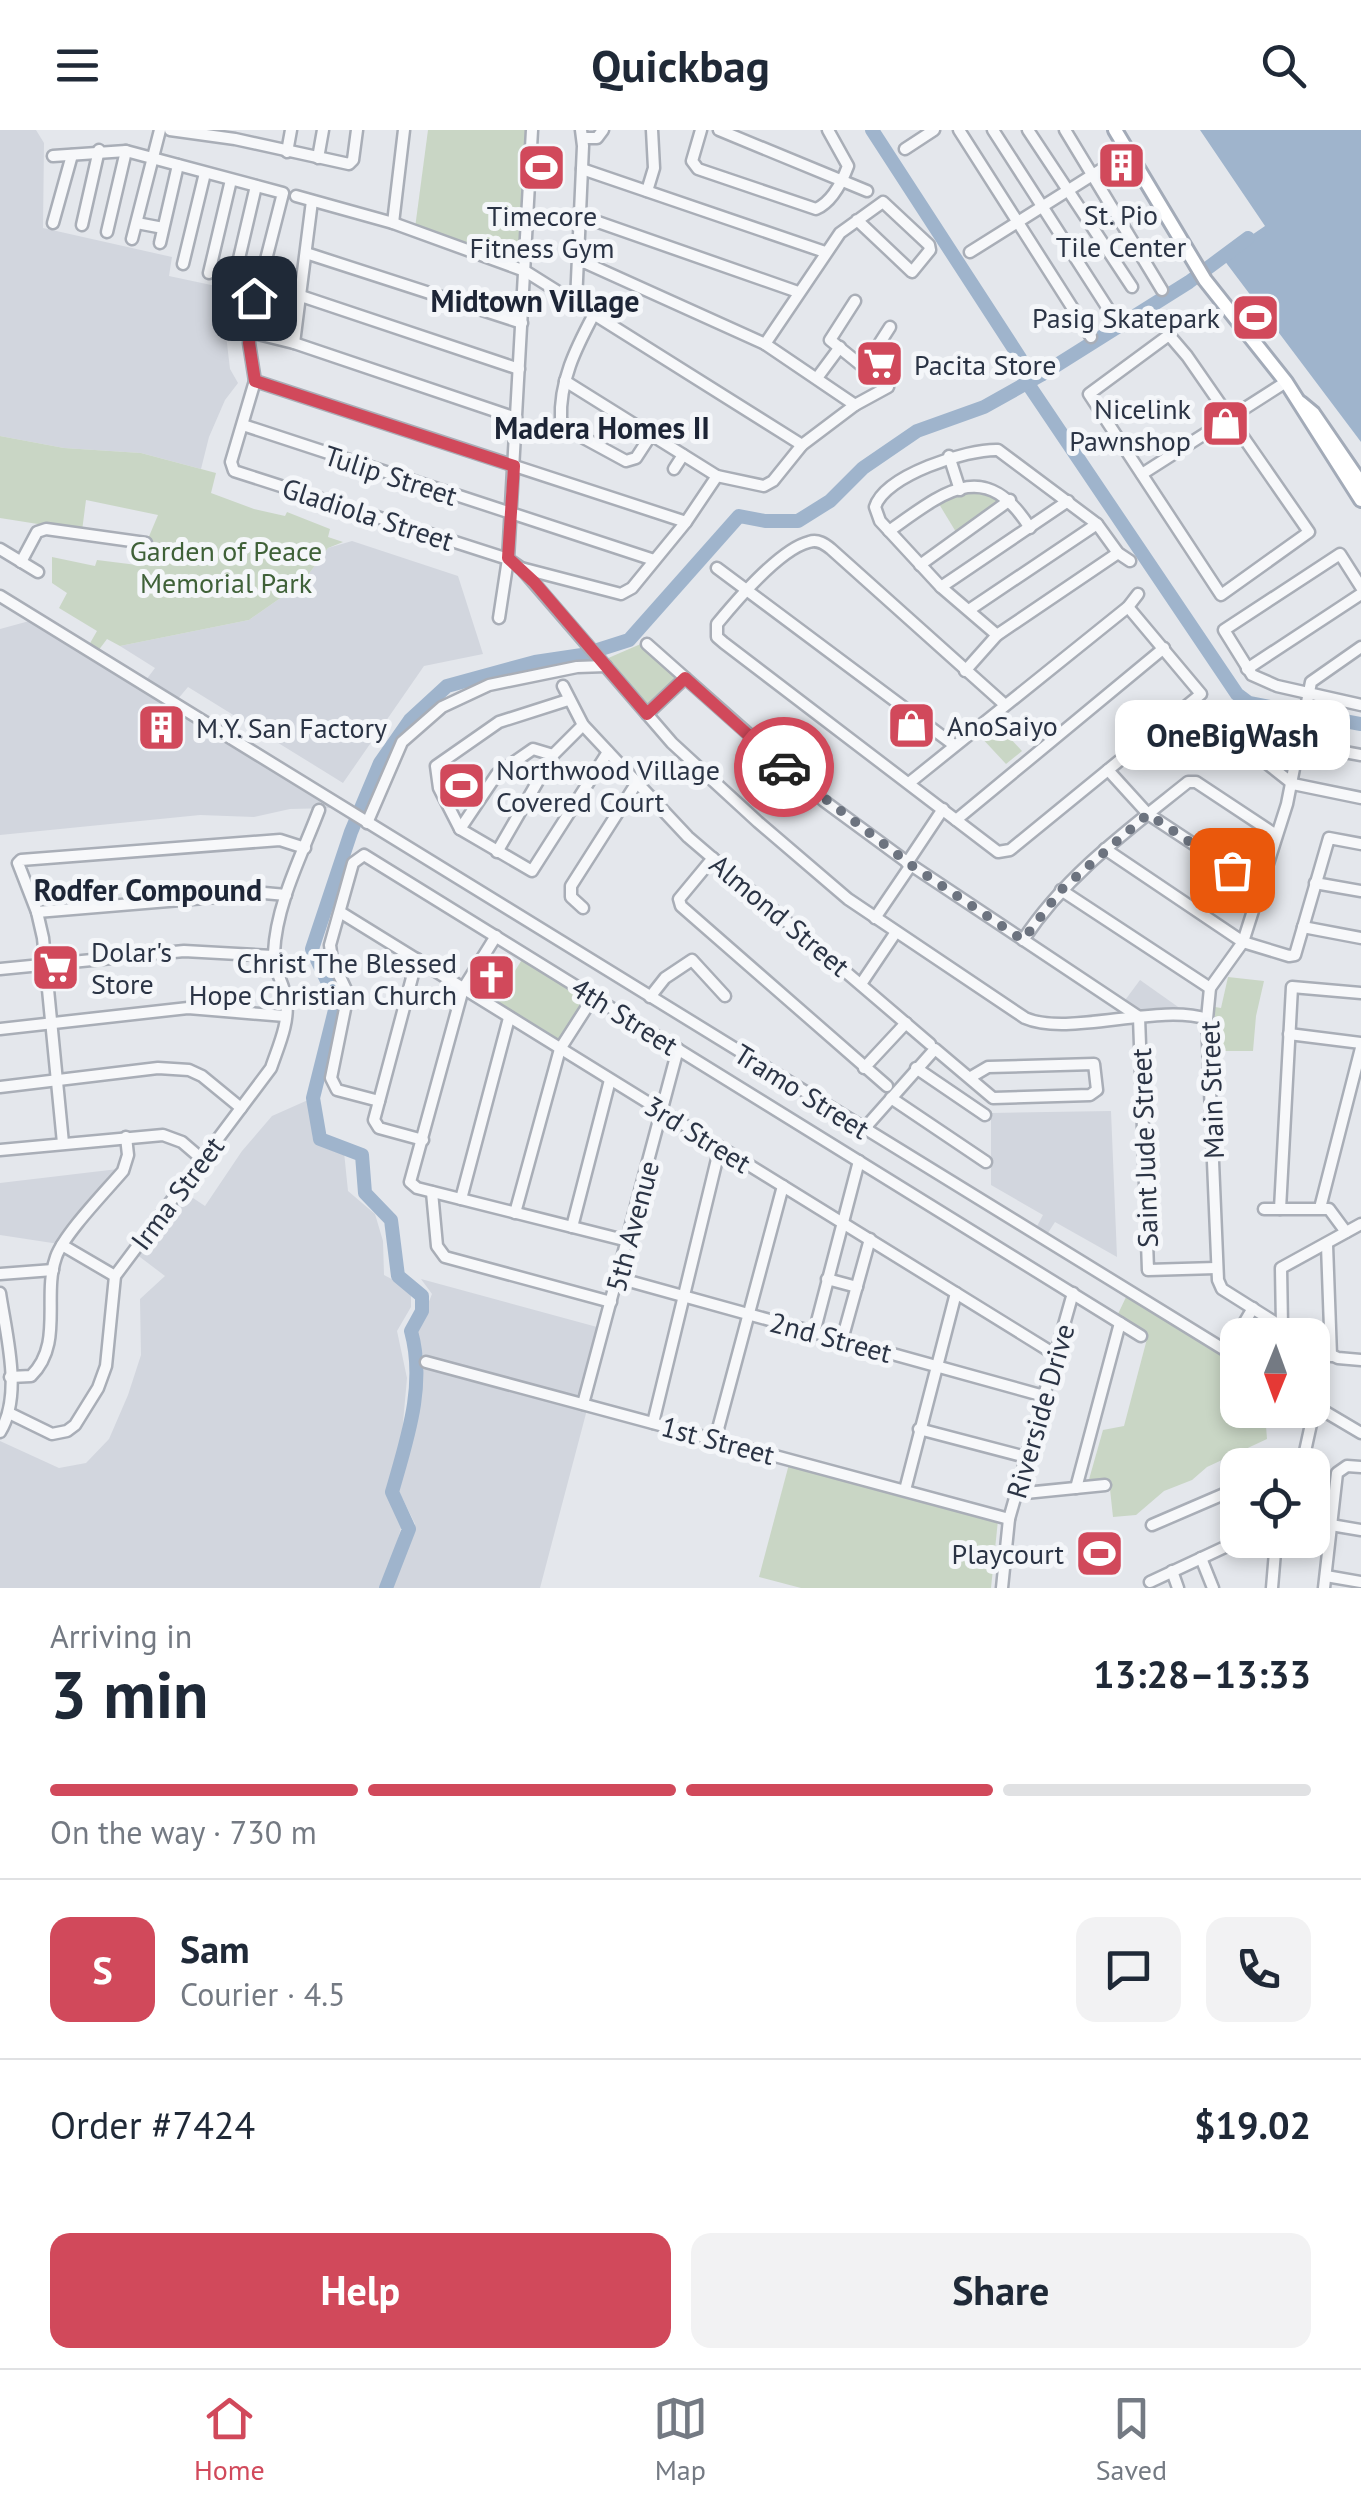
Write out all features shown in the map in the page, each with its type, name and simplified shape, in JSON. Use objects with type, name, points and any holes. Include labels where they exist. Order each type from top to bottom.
[{"type":"main road","points":[[1115,130],[1205,280],[1286,382],[1306,419],[1361,483]]},
{"type":"main road","points":[[1352,468],[1361,500]]},
{"type":"street","points":[[132,239],[160,130]]},
{"type":"street","points":[[170,130],[217,134],[352,163],[357,130]]},
{"type":"street","points":[[255,144],[257,130]]},
{"type":"street","points":[[287,152],[291,130]]},
{"type":"street","points":[[318,158],[323,130]]},
{"type":"street","points":[[393,223],[404,130]]},
{"type":"street","points":[[499,618],[508,558],[532,130]]},
{"type":"street","points":[[576,302],[582,134],[598,138],[604,130]]},
{"type":"street","points":[[647,191],[654,166],[652,130]]},
{"type":"street","points":[[701,130],[692,162],[698,169],[816,209],[842,182],[848,162],[828,130]]},
{"type":"street","points":[[719,130],[868,191]]},
{"type":"street","points":[[905,149],[934,130]]},
{"type":"street","points":[[958,130],[1091,337]]},
{"type":"street","points":[[993,130],[1116,320]]},
{"type":"street","points":[[1028,130],[1132,287]]},
{"type":"street","points":[[1065,130],[1162,290]]},
{"type":"street","points":[[82,225],[100,150]]},
{"type":"street","points":[[107,232],[126,151]]},
{"type":"street","points":[[53,156],[126,151],[283,193],[259,287]]},
{"type":"street","points":[[970,252],[1129,152]]},
{"type":"street","points":[[53,222],[72,154]]},
{"type":"street","points":[[160,243],[178,166]]},
{"type":"street","points":[[582,170],[825,252]]},
{"type":"street","points":[[183,264],[205,173]]},
{"type":"street","points":[[209,273],[230,180]]},
{"type":"street","points":[[234,280],[256,186]]},
{"type":"street","points":[[296,196],[393,223],[525,271],[802,445]]},
{"type":"street","points":[[294,343],[312,201]]},
{"type":"street","points":[[765,344],[840,233],[857,220],[882,202],[930,250],[912,272],[857,220]]},
{"type":"street","points":[[578,215],[798,292]]},
{"type":"street","points":[[137,222],[163,228]]},
{"type":"street","points":[[306,253],[522,323]]},
{"type":"street","points":[[577,260],[765,344],[855,405]]},
{"type":"street","points":[[301,296],[519,369]]},
{"type":"street","points":[[243,425],[255,381],[250,332],[254,298]]},
{"type":"street","points":[[565,381],[717,476],[742,483],[769,484],[802,445],[888,385],[830,339],[855,301]]},
{"type":"street","points":[[593,316],[565,381],[561,420],[569,430],[626,461],[636,458],[651,435]]},
{"type":"street","points":[[865,366],[890,326]]},
{"type":"street","points":[[250,332],[294,343],[516,418]]},
{"type":"street","points":[[1169,334],[1309,532],[1222,595],[1142,474],[1089,392],[1169,334]]},
{"type":"street","points":[[817,378],[840,347]]},
{"type":"street","points":[[255,381],[686,522]]},
{"type":"street","points":[[1142,474],[1286,382]]},
{"type":"street","name":"Gladiola Street","points":[[243,425],[230,462],[234,471],[508,558],[521,568],[621,594],[632,588],[686,522],[717,476]]},
{"type":"street","name":"Tulip Street","points":[[243,425],[654,560]]},
{"type":"street","points":[[997,635],[941,587],[889,531],[875,507],[881,494],[949,456],[998,450],[1097,524],[1118,553],[1130,560]]},
{"type":"street","points":[[674,470],[683,455]]},
{"type":"street","points":[[949,456],[960,490]]},
{"type":"street","points":[[889,531],[974,484],[986,486],[1010,500],[1030,528]]},
{"type":"street","points":[[920,565],[1010,500]]},
{"type":"street","points":[[941,587],[1068,500]]},
{"type":"street","points":[[969,610],[1097,524]]},
{"type":"street","points":[[21,562],[37,532],[46,529],[146,543]]},
{"type":"street","points":[[1004,704],[831,549],[816,541],[806,542],[746,589],[717,624],[717,637],[998,852],[1010,850],[1201,694],[1128,607]]},
{"type":"street","points":[[0,548],[38,572]]},
{"type":"street","points":[[965,671],[997,635],[1118,553]]},
{"type":"street","points":[[1246,668],[1361,590],[1340,554],[1224,630],[1246,668],[1252,675],[1276,686],[1361,706]]},
{"type":"street","points":[[521,568],[672,743],[848,900],[896,932],[1032,1021],[1208,1019]]},
{"type":"street","points":[[718,568],[954,745]]},
{"type":"street","points":[[909,783],[1128,607],[1138,594]]},
{"type":"street","name":"Tramo Street","points":[[0,596],[1220,1348]]},
{"type":"street","points":[[647,644],[798,780],[909,864],[1139,1017]]},
{"type":"street","points":[[1309,694],[1311,682],[1361,647]]},
{"type":"street","points":[[956,820],[1164,648]]},
{"type":"street","points":[[364,821],[402,742],[442,707],[489,685],[603,663]]},
{"type":"street","points":[[647,714],[685,678]]},
{"type":"street","name":"Almond Street","points":[[564,686],[583,725],[636,784],[713,858],[989,1095],[1090,1095],[1097,1090],[1096,1064],[988,1067],[971,1078]]},
{"type":"street","name":"Main Street","points":[[1216,1268],[1210,988],[1243,942],[1293,784],[1309,694]]},
{"type":"street","points":[[568,700],[499,722],[436,766],[439,788],[460,829],[528,871],[537,868],[608,752]]},
{"type":"street","points":[[498,852],[553,756],[583,725]]},
{"type":"street","points":[[1228,732],[1293,784],[1361,798]]},
{"type":"street","points":[[1301,744],[1361,754]]},
{"type":"street","points":[[460,829],[496,774],[533,748],[553,756]]},
{"type":"street","points":[[1108,770],[1148,814],[1260,888]]},
{"type":"street","points":[[1023,940],[1061,890],[1104,849],[1192,780],[1276,834]]},
{"type":"street","points":[[583,908],[570,897],[571,886],[636,784]]},
{"type":"street","points":[[875,918],[942,809]]},
{"type":"street","name":"Irma Street","points":[[9,1412],[52,1434],[75,1425],[106,1366],[115,1276],[271,1068],[286,999],[273,956],[286,895],[319,810]]},
{"type":"street","points":[[1104,849],[1243,942],[1289,956],[1295,955],[1328,838],[1361,844]]},
{"type":"street","points":[[63,1143],[37,912],[18,866],[21,860],[279,840],[305,848]]},
{"type":"street","name":"4th Street","points":[[340,912],[352,863],[364,854],[1142,1336]]},
{"type":"street","points":[[713,858],[679,899],[680,906],[887,1086]]},
{"type":"street","points":[[1315,883],[1361,891]]},
{"type":"street","points":[[1061,890],[1210,988]]},
{"type":"street","points":[[37,912],[264,893],[286,895]]},
{"type":"street","points":[[340,912],[330,946],[332,960],[348,994],[348,1006],[340,1028],[332,1082],[337,1090],[378,1101]]},
{"type":"street","name":"3rd Street","points":[[340,912],[1056,1354]]},
{"type":"street","points":[[1303,927],[1361,938]]},
{"type":"street","points":[[861,984],[896,932]]},
{"type":"street","points":[[496,936],[463,989],[411,1177],[412,1186],[628,1241]]},
{"type":"street","points":[[0,969],[184,951],[273,956]]},
{"type":"street","points":[[416,958],[374,1120],[377,1126],[423,1140]]},
{"type":"street","points":[[650,997],[665,978],[692,960],[726,996]]},
{"type":"street","points":[[1280,1209],[1292,986],[1361,993]]},
{"type":"street","points":[[515,1213],[560,1049],[594,996]]},
{"type":"street","points":[[0,1029],[188,1008],[285,1016]]},
{"type":"street","name":"Saint Jude Street","points":[[1139,1017],[1148,1270],[1216,1268]]},
{"type":"street","points":[[461,1199],[509,1018]]},
{"type":"street","points":[[864,1068],[906,1023]]},
{"type":"street","points":[[1289,1034],[1361,1045],[1320,1208]]},
{"type":"street","points":[[864,1129],[934,1047]]},
{"type":"street","name":"5th Avenue","points":[[583,1404],[678,1048]]},
{"type":"street","points":[[0,1086],[158,1068],[189,1070],[241,1108]]},
{"type":"street","points":[[916,1068],[985,1116]]},
{"type":"street","points":[[572,1227],[610,1080]]},
{"type":"street","points":[[891,1098],[986,1162]]},
{"type":"street","points":[[0,1150],[151,1134],[172,1137],[203,1160]]},
{"type":"street","points":[[10,1377],[31,1376],[46,1354],[53,1270],[62,1245],[123,1171],[128,1155],[126,1137]]},
{"type":"street","points":[[653,1422],[720,1147]]},
{"type":"street","points":[[814,1333],[859,1161]]},
{"type":"street","points":[[715,1440],[783,1186]]},
{"type":"street","points":[[432,1192],[437,1246],[446,1257],[611,1302]]},
{"type":"street","points":[[1264,1209],[1329,1209],[1346,1232]]},
{"type":"street","points":[[1282,1318],[1281,1268],[1361,1224]]},
{"type":"street","points":[[842,1340],[870,1239]]},
{"type":"street","points":[[62,1245],[115,1276]]},
{"type":"street","points":[[1326,1245],[1331,1356],[1361,1360]]},
{"type":"street","points":[[1216,1268],[1222,1289],[1269,1318]]},
{"type":"street","points":[[0,1274],[53,1270]]},
{"type":"street","name":"2nd Street","points":[[618,1278],[1044,1396]]},
{"type":"street","points":[[827,1279],[857,1287]]},
{"type":"street","points":[[0,1292],[10,1377],[9,1412],[0,1432]]},
{"type":"street","points":[[905,1490],[956,1293]]},
{"type":"street","name":"Riverside Drive","points":[[1002,1588],[1009,1518],[1073,1294]]},
{"type":"street","points":[[1247,1318],[1253,1308]]},
{"type":"street","points":[[1076,1488],[1120,1323]]},
{"type":"street","name":"1st Street","points":[[426,1362],[1009,1518]]},
{"type":"street","points":[[1330,1415],[1361,1433]]},
{"type":"street","points":[[919,1430],[1026,1456]]},
{"type":"street","points":[[1361,1467],[1347,1466],[1337,1473],[1325,1582],[1361,1582]]},
{"type":"street","points":[[1015,1494],[1104,1484]]},
{"type":"street","points":[[1152,1525],[1220,1496]]},
{"type":"street","points":[[1331,1525],[1361,1530]]},
{"type":"street","points":[[1150,1582],[1220,1549]]},
{"type":"street","points":[[1201,1558],[1213,1588]]},
{"type":"street","points":[[1272,1588],[1274,1558]]},
{"type":"street","points":[[1172,1571],[1178,1588]]},
{"type":"shaded area","points":[[0,130],[36,130],[44,143],[43,228],[172,257],[169,276],[230,289],[226,335],[230,369],[238,383],[225,400],[209,437],[201,469],[141,453],[64,448],[0,436]]},
{"type":"shaded area","name":"M.Y. San Factory","points":[[352,541],[458,576],[483,654],[424,666],[343,783],[188,687],[177,700],[146,680],[155,668],[120,646],[249,620],[302,583],[328,548]]},
{"type":"shaded area","name":"M.Y. San Factory","points":[[33,620],[333,808],[290,809],[254,817],[200,815],[0,835],[0,629]]},
{"type":"shaded area","points":[[1140,980],[1181,1009],[1151,1015],[1123,1003]]},
{"type":"shaded area","points":[[308,1100],[313,1139],[344,1152],[348,1191],[375,1214],[383,1241],[384,1275],[403,1285],[411,1296],[411,1307],[397,1331],[407,1378],[402,1434],[387,1495],[403,1521],[384,1588],[0,1588],[0,1441],[59,1468],[86,1463],[109,1439],[141,1355],[140,1299],[165,1276],[136,1254],[184,1192],[205,1206],[242,1151],[272,1116]]},
{"type":"shaded area","points":[[1111,1111],[1117,1257],[1055,1222],[1046,1236],[1035,1230],[1043,1215],[991,1185],[991,1113]]},
{"type":"shaded area","points":[[118,1169],[59,1244],[0,1235],[0,1183]]},
{"type":"shaded area","points":[[421,1279],[608,1330],[540,1588],[393,1588],[415,1524],[397,1487],[414,1422],[424,1360],[416,1334],[432,1294]]},
{"type":"green space","points":[[428,130],[527,130],[519,264],[415,228]]},
{"type":"green space","name":"Garden of Peace Memorial Park","points":[[0,436],[64,448],[141,453],[216,473],[211,493],[254,509],[285,516],[287,512],[330,529],[328,537],[343,542],[328,548],[302,583],[249,620],[120,646],[107,639],[98,651],[89,645],[97,631],[59,608],[67,593],[52,583],[52,557],[95,566],[97,560],[137,565],[158,515],[86,500],[82,531],[0,518]]},
{"type":"green space","points":[[974,487],[1005,500],[956,532],[939,504]]},
{"type":"green space","points":[[643,643],[677,678],[646,706],[606,659]]},
{"type":"green space","points":[[994,721],[1022,751],[1006,764],[979,735]]},
{"type":"green space","points":[[523,958],[587,997],[558,1043],[495,1003]]},
{"type":"green space","points":[[1228,977],[1264,981],[1253,1051],[1215,1051],[1215,1007],[1221,1008]]},
{"type":"green space","points":[[1127,1295],[1220,1353],[1220,1428],[1266,1428],[1267,1439],[1248,1448],[1220,1448],[1220,1461],[1192,1480],[1164,1491],[1136,1515],[1113,1517],[1109,1480],[1088,1483],[1103,1430],[1124,1426],[1148,1335],[1118,1314]]},
{"type":"green space","points":[[789,1464],[998,1520],[991,1588],[801,1588],[759,1577]]},
{"type":"water","points":[[1200,130],[1361,130],[1361,442],[1221,256],[1265,226]]},
{"type":"waterway","points":[[872,130],[1020,358],[1026,381],[1237,694],[1249,703],[1361,724]]},
{"type":"waterway","points":[[386,1588],[409,1529],[392,1492],[413,1412],[416,1371],[411,1331],[422,1311],[422,1296],[398,1276],[391,1220],[365,1193],[362,1155],[320,1139],[313,1098],[337,1002],[312,949],[351,832],[380,763],[410,720],[447,686],[535,662],[582,655],[629,640],[739,516],[798,521],[830,501],[863,468],[917,431],[984,407],[1041,375],[1189,282],[1248,238]]},
{"type":"way so far","points":[[784,767],[911,865],[1023,940],[1061,890],[1148,814],[1232,870]]},
{"type":"place","name":"St. Pio Tile Center","points":[[1121,166]]},
{"type":"place","name":"Timecore Fitness Gym","points":[[542,167]]},
{"type":"place","name":"Pasig Skatepark","points":[[1255,317]]},
{"type":"place","name":"Pacita Store","points":[[879,364]]},
{"type":"place","name":"Nicelink Pawnshop","points":[[1226,424]]},
{"type":"place","name":"AnoSaiyo","points":[[912,725]]},
{"type":"place","name":"M.Y. San Factory","points":[[161,727]]},
{"type":"place","name":"Northwood Village Covered Court","points":[[461,785]]},
{"type":"place","name":"OneBigWash","points":[[1232,870]]},
{"type":"place","name":"Dolar's Store","points":[[56,967]]},
{"type":"place","name":"Christ The Blessed Hope Christian Church","points":[[492,978]]},
{"type":"place","name":"Playcourt","points":[[1099,1553]]},
{"type":"district","name":"Midtown Village","points":[[535,300]]},
{"type":"district","name":"Madera Homes II","points":[[602,427]]},
{"type":"district","name":"Rodfer Compound","points":[[148,889]]},
{"type":"route","points":[[254,298],[249,343],[255,381],[514,466],[508,558],[534,582],[647,714],[685,678],[784,767]]}]
